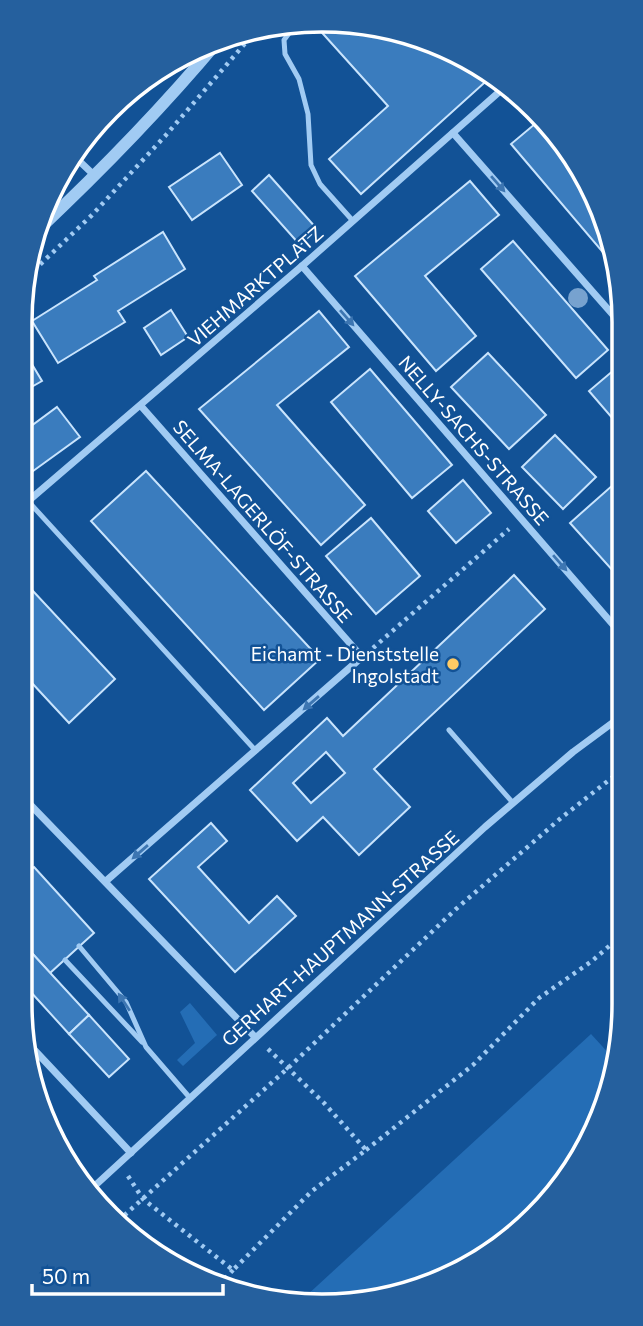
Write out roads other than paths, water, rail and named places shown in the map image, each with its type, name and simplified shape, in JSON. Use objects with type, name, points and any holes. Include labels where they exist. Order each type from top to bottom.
[{"type":"street","points":[[51,218],[95,177],[176,92],[206,56]]},
{"type":"street","name":"VIEHMARKTPLATZ","points":[[32,498],[141,406],[499,92]]},
{"type":"street","points":[[453,133],[612,313]]},
{"type":"street","points":[[80,161],[95,177]]},
{"type":"street","name":"NELLY-SACHS-STRASSE","points":[[302,266],[612,624]]},
{"type":"street","name":"SELMA-LAGERLÖF-STRASSE","points":[[141,406],[362,657],[256,751]]},
{"type":"street","name":"GERHART-HAUPTMANN-STRASSE","points":[[95,1186],[513,803],[612,723]]},
{"type":"street","points":[[106,881],[256,751]]},
{"type":"street","points":[[32,812],[106,881],[255,1037]]},
{"type":"street","points":[[35,1051],[131,1153]]},
{"type":"lane","points":[[288,34],[284,40],[285,54],[299,79],[308,114],[311,165],[320,184],[353,221]]},
{"type":"lane","points":[[32,505],[256,751]]},
{"type":"lane","points":[[449,730],[513,803]]},
{"type":"lane","points":[[79,946],[126,1002],[146,1047]]},
{"type":"lane","points":[[65,960],[190,1098]]},
{"type":"place","name":"Eichamt - Dienststelle Ingolstadt","points":[[453,664]]}]
